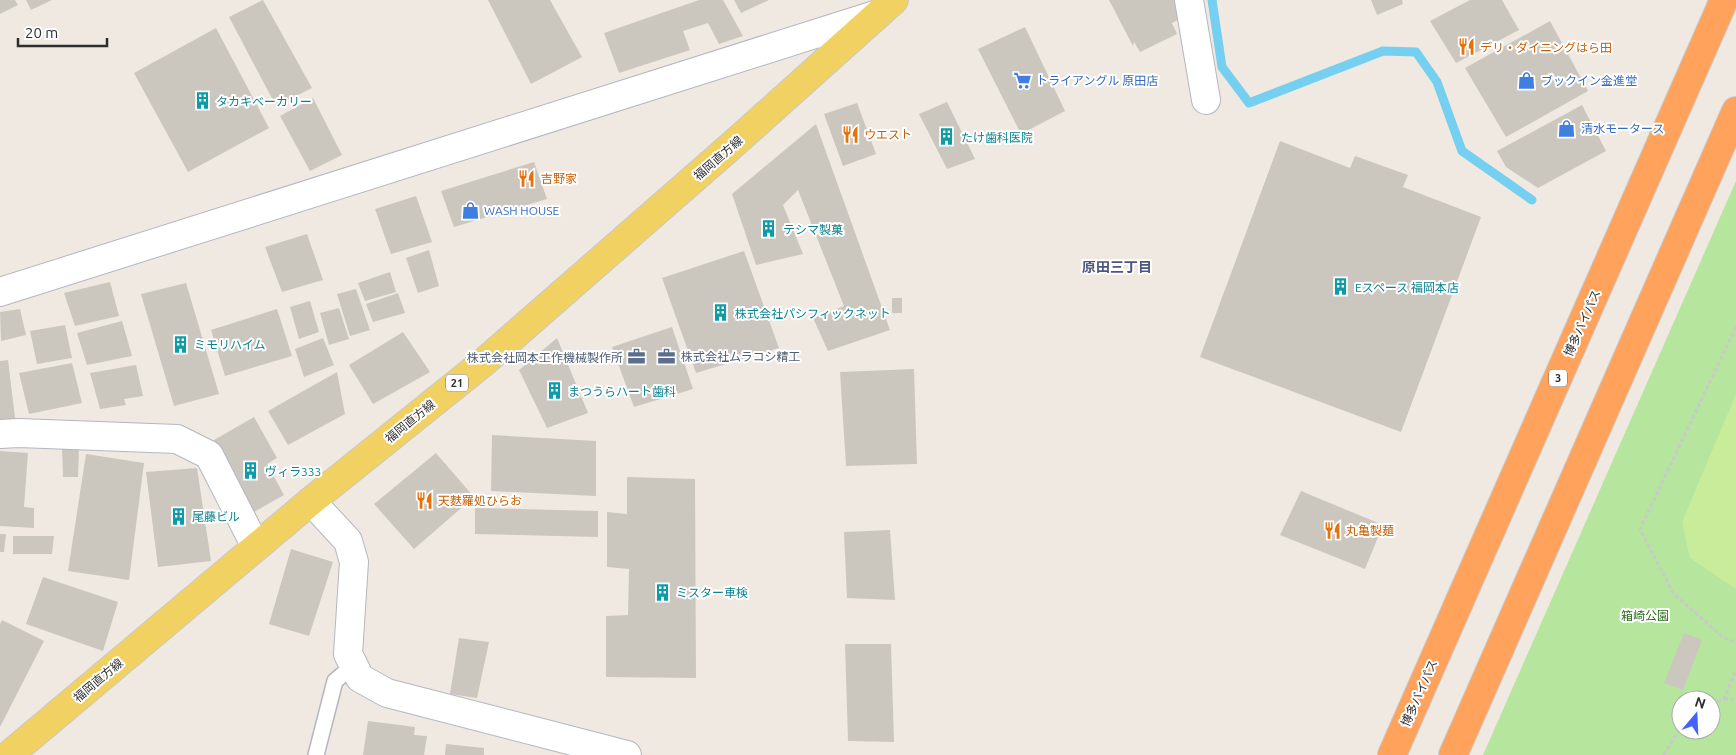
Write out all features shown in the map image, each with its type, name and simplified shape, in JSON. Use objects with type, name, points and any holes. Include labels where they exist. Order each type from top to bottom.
[{"type":"highway","name":"博多バイパス","points":[[1392,755],[1724,0]]},
{"type":"highway","points":[[1453,755],[1736,111]]},
{"type":"main road","name":"福岡直方線","points":[[9,755],[311,501],[484,362],[730,147],[886,7]]},
{"type":"street","points":[[1189,0],[1206,100]]},
{"type":"street","points":[[0,292],[886,7]]},
{"type":"street","points":[[0,434],[19,433],[177,439],[210,455],[256,547]]},
{"type":"street","points":[[311,501],[348,540],[354,562],[348,654],[360,678],[387,693],[627,755]]},
{"type":"lane","points":[[316,755],[335,681],[354,665]]},
{"type":"path","points":[[1736,327],[1640,529],[1673,593],[1724,638],[1736,642]]},
{"type":"path","points":[[1724,699],[1736,670]]},
{"type":"path","points":[[1721,700],[1736,700]]},
{"type":"path","points":[[1664,755],[1673,740]]},
{"type":"green space","name":"箱崎公園","points":[[1736,181],[1736,755],[1483,755]]},
{"type":"green space","points":[[1736,394],[1736,589],[1690,558],[1682,522]]},
{"type":"building","points":[[0,0],[15,0],[18,5],[0,14]]},
{"type":"building","points":[[26,0],[52,0],[31,10]]},
{"type":"building","points":[[263,0],[312,88],[276,106],[229,17]]},
{"type":"building","points":[[488,0],[550,0],[582,57],[531,84]]},
{"type":"building","points":[[699,0],[723,0],[743,36],[719,44],[708,23],[683,31],[690,50],[619,73],[604,33]]},
{"type":"building","points":[[734,0],[769,0],[741,13]]},
{"type":"building","points":[[1109,0],[1185,0],[1191,13],[1172,23],[1177,34],[1140,52],[1134,42],[1133,46]]},
{"type":"building","points":[[1371,0],[1402,0],[1403,4],[1377,15]]},
{"type":"building","name":"デリ・ダイニングはら田","points":[[1470,0],[1502,0],[1519,30],[1456,63],[1430,21]]},
{"type":"building","name":"ブックイン金進堂","points":[[1550,21],[1588,91],[1506,137],[1465,68]]},
{"type":"building","name":"トライアングル 原田店","points":[[1025,27],[1065,111],[1021,134],[978,49]]},
{"type":"building","name":"タカキベーカリー","points":[[216,28],[269,128],[188,172],[134,73]]},
{"type":"building","points":[[313,98],[342,155],[310,171],[280,116]]},
{"type":"building","name":"たけ歯科医院","points":[[947,102],[975,159],[947,169],[919,114]]},
{"type":"building","name":"ウエスト","points":[[857,103],[876,154],[843,166],[824,114]]},
{"type":"building","name":"清水モータース","points":[[1582,105],[1606,151],[1538,188],[1506,167],[1497,151]]},
{"type":"building","name":"テシマ製菓","points":[[816,124],[890,330],[828,351],[813,318],[844,306],[798,190],[783,205],[803,254],[756,265],[732,194]]},
{"type":"building","name":"Eスペース 福岡本店","points":[[1280,141],[1350,168],[1355,156],[1408,175],[1403,187],[1481,217],[1401,432],[1200,357]]},
{"type":"building","points":[[534,162],[547,199],[454,227],[441,191]]},
{"type":"building","points":[[416,196],[432,242],[391,254],[375,209]]},
{"type":"building","points":[[307,234],[323,280],[282,292],[265,247]]},
{"type":"building","points":[[429,250],[439,286],[418,293],[406,258]]},
{"type":"building","name":"株式会社パシフィックネット","points":[[744,251],[779,348],[696,373],[662,278]]},
{"type":"building","points":[[390,272],[396,292],[365,301],[358,283]]},
{"type":"building","points":[[110,282],[119,316],[75,326],[64,293]]},
{"type":"building","name":"ミモリハイム","points":[[186,283],[219,394],[174,406],[141,294]]},
{"type":"building","points":[[356,289],[370,330],[350,336],[337,294]]},
{"type":"building","points":[[398,293],[405,313],[373,322],[366,304]]},
{"type":"building","points":[[892,298],[902,298],[902,313],[892,313]]},
{"type":"building","points":[[310,301],[319,332],[299,339],[290,307]]},
{"type":"building","points":[[339,308],[349,339],[329,345],[320,313]]},
{"type":"building","points":[[20,309],[26,335],[1,341],[0,312]]},
{"type":"building","points":[[277,309],[292,356],[225,376],[211,330]]},
{"type":"building","points":[[122,321],[132,356],[87,365],[77,333]]},
{"type":"building","points":[[65,325],[72,358],[37,364],[30,331]]},
{"type":"building","points":[[672,327],[693,389],[634,407],[612,347]]},
{"type":"building","points":[[403,332],[430,372],[373,404],[349,365]]},
{"type":"building","points":[[323,338],[334,365],[304,377],[295,349]]},
{"type":"building","name":"まつうらハート歯科","points":[[557,338],[588,413],[547,428],[519,370]]},
{"type":"building","points":[[8,360],[16,426],[0,427],[0,361]]},
{"type":"building","points":[[72,363],[82,403],[29,414],[19,373]]},
{"type":"building","points":[[136,365],[143,396],[124,399],[126,405],[100,409],[90,373]]},
{"type":"building","points":[[914,369],[917,464],[846,466],[840,372]]},
{"type":"building","points":[[337,372],[345,414],[288,445],[268,411]]},
{"type":"building","name":"ヴィラ333","points":[[254,417],[277,458],[267,464],[284,495],[245,517],[236,478],[214,440]]},
{"type":"building","points":[[492,435],[596,441],[596,496],[491,491]]},
{"type":"building","points":[[62,448],[79,449],[78,477],[63,477]]},
{"type":"building","points":[[0,451],[28,453],[24,507],[34,508],[34,528],[0,526]]},
{"type":"building","name":"天麩羅処ひらお","points":[[436,453],[474,497],[414,549],[374,504]]},
{"type":"building","points":[[86,454],[144,463],[129,580],[68,571]]},
{"type":"building","name":"尾藤ビル","points":[[197,468],[211,561],[158,567],[146,472]]},
{"type":"building","name":"ミスター車検","points":[[627,477],[695,479],[696,678],[606,677],[606,616],[628,615],[629,569],[607,567],[607,512],[627,514]]},
{"type":"building","name":"丸亀製麺","points":[[1301,491],[1383,525],[1365,569],[1280,535]]},
{"type":"building","points":[[475,508],[598,511],[598,537],[475,534]]},
{"type":"building","points":[[890,530],[895,600],[847,598],[844,532]]},
{"type":"building","points":[[0,534],[6,534],[4,552],[0,552]]},
{"type":"building","points":[[13,536],[54,536],[52,554],[13,554]]},
{"type":"building","points":[[291,549],[333,562],[309,636],[269,624]]},
{"type":"building","points":[[43,577],[118,602],[103,651],[26,624]]},
{"type":"building","points":[[2,620],[44,641],[0,727],[0,624]]},
{"type":"building","points":[[1684,633],[1702,640],[1683,690],[1664,683]]},
{"type":"building","points":[[459,638],[489,642],[477,698],[450,694]]},
{"type":"building","points":[[845,644],[891,644],[894,742],[848,741]]},
{"type":"building","points":[[368,721],[415,727],[414,735],[427,736],[424,755],[363,755]]},
{"type":"building","points":[[446,744],[484,748],[484,755],[445,755]]},
{"type":"waterway","points":[[1212,0],[1222,67],[1249,103],[1383,51],[1416,52],[1437,82],[1462,151],[1532,200]]},
{"type":"place","name":"デリ・ダイニングはら田","points":[[1466,47]]},
{"type":"place","name":"トライアングル 原田店","points":[[1022,80]]},
{"type":"place","name":"ブックイン金進堂","points":[[1527,80]]},
{"type":"place","name":"タカキベーカリー","points":[[202,101]]},
{"type":"place","name":"清水モータース","points":[[1567,128]]},
{"type":"place","name":"ウエスト","points":[[850,134]]},
{"type":"place","name":"たけ歯科医院","points":[[947,137]]},
{"type":"place","name":"吉野家","points":[[527,178]]},
{"type":"place","name":"WASH HOUSE","points":[[470,210]]},
{"type":"place","name":"テシマ製菓","points":[[769,229]]},
{"type":"place","name":"Eスペース 福岡本店","points":[[1341,287]]},
{"type":"place","name":"株式会社パシフィックネット","points":[[721,313]]},
{"type":"place","name":"ミモリハイム","points":[[180,344]]},
{"type":"place","name":"株式会社ムラコシ精工","points":[[667,356]]},
{"type":"place","name":"株式会社岡本工作機械製作所","points":[[637,357]]},
{"type":"place","name":"まつうらハート歯科","points":[[554,391]]},
{"type":"place","name":"ヴィラ333","points":[[251,471]]},
{"type":"place","name":"天麩羅処ひらお","points":[[424,500]]},
{"type":"place","name":"尾藤ビル","points":[[178,516]]},
{"type":"place","name":"丸亀製麺","points":[[1332,530]]},
{"type":"place","name":"ミスター車検","points":[[662,592]]},
{"type":"district","name":"原田三丁目","points":[[1117,267]]}]
